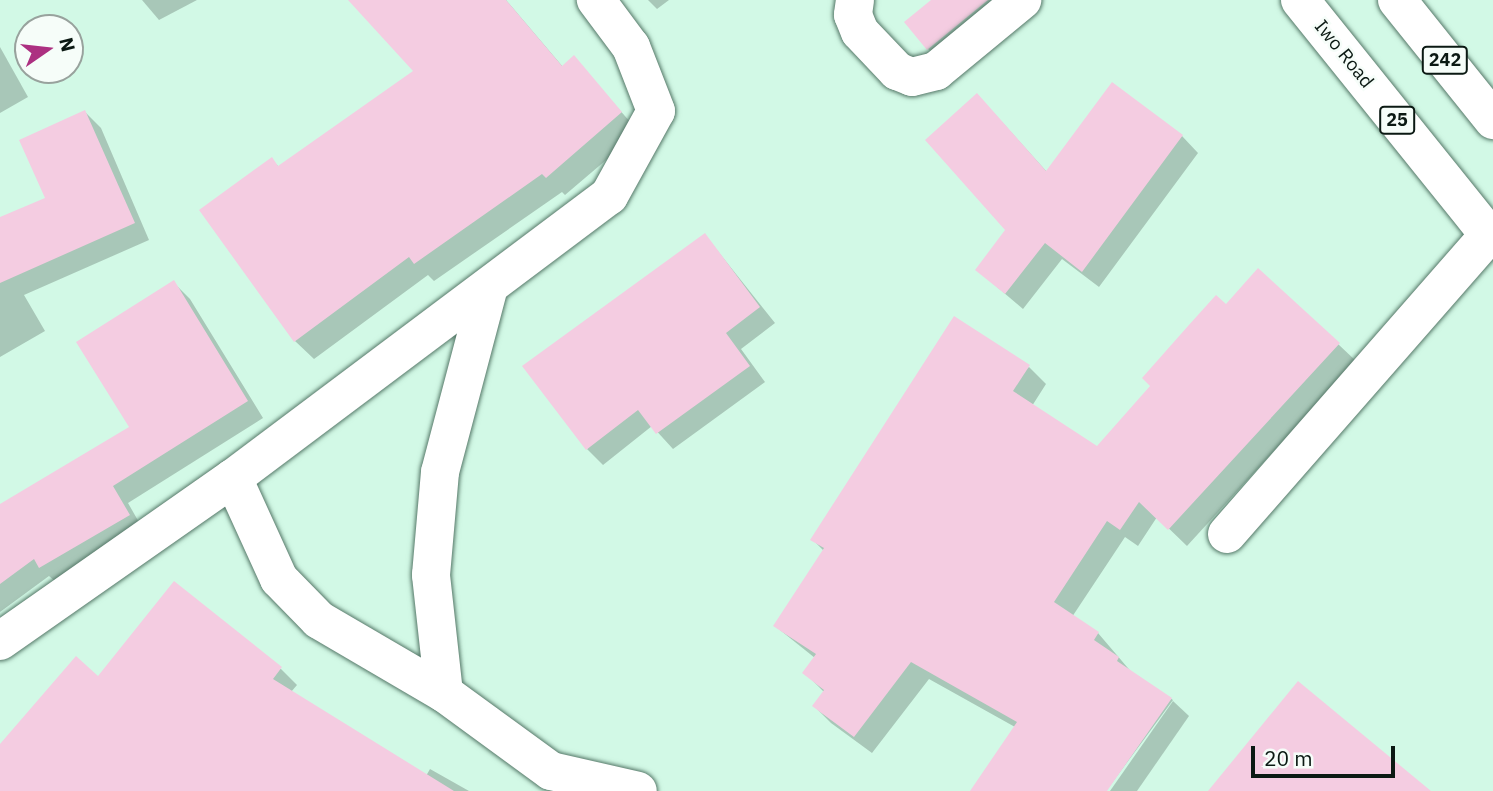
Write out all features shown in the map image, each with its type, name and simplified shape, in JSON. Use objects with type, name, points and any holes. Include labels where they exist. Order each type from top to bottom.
[{"type":"street","points":[[0,641],[233,478],[609,196],[656,111],[631,47],[596,0]]},
{"type":"street","points":[[855,0],[853,15],[860,32],[897,71],[912,77],[936,71],[1022,0]]},
{"type":"street","name":"Iwo Road","points":[[1300,0],[1491,237]]},
{"type":"street","name":"242","points":[[1396,0],[1493,120]]},
{"type":"street","points":[[1227,534],[1491,237]]},
{"type":"street","points":[[444,693],[431,575],[440,472],[489,286]]},
{"type":"street","points":[[233,478],[279,579],[319,620],[444,693],[544,781],[638,791]]},
{"type":"building","points":[[348,0],[506,0],[562,66],[574,55],[622,112],[546,178],[542,174],[414,264],[409,257],[294,342],[199,210],[272,157],[278,166],[413,71]]},
{"type":"building","points":[[931,0],[988,0],[927,50],[904,22]]},
{"type":"building","points":[[1112,82],[1183,135],[1082,272],[1045,243],[1005,294],[975,270],[1005,230],[925,140],[977,93],[1046,171]]},
{"type":"building","points":[[85,110],[135,223],[0,283],[0,217],[45,198],[19,140]]},
{"type":"building","points":[[705,233],[760,307],[726,333],[750,366],[656,434],[638,410],[586,450],[522,366]]},
{"type":"building","points":[[1258,268],[1340,343],[1168,530],[1139,502],[1120,530],[1107,521],[1054,602],[1099,632],[1094,640],[1119,657],[1117,661],[1172,698],[1107,791],[970,791],[1017,722],[911,662],[854,737],[812,706],[824,690],[802,673],[816,654],[773,626],[824,548],[810,540],[954,316],[1030,365],[1013,391],[1097,446],[1150,386],[1142,378],[1216,295],[1226,304]]},
{"type":"building","points":[[174,280],[248,401],[113,486],[130,515],[39,568],[34,559],[0,584],[0,504],[129,427],[76,342]]},
{"type":"building","points":[[174,581],[282,667],[273,679],[454,791],[0,791],[0,744],[76,656],[98,676]]},
{"type":"building","points":[[1298,681],[1431,791],[1208,791]]}]
